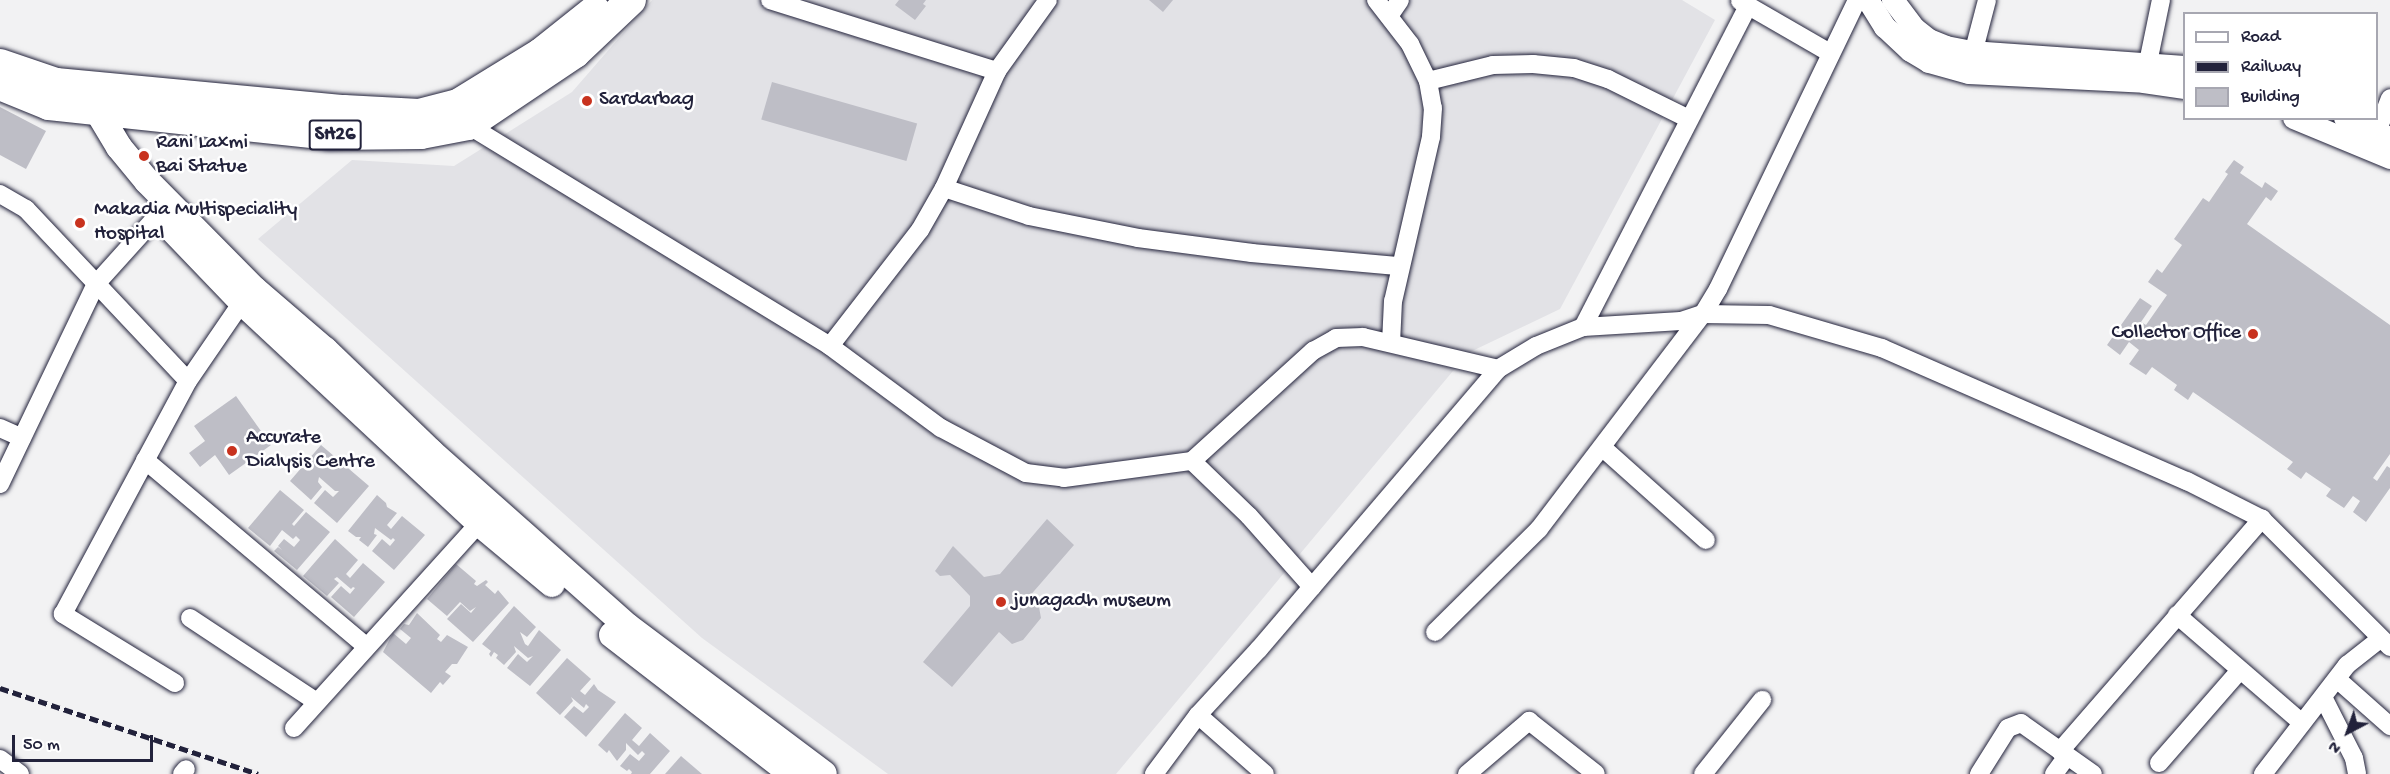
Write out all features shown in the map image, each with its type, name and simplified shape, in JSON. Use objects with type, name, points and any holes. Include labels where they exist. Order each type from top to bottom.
[{"type":"main road","name":"SH26","points":[[0,64],[77,97],[330,135],[421,134],[575,53],[607,6]]},
{"type":"main road","name":"SH26","points":[[0,85],[50,105],[77,97]]},
{"type":"main road","points":[[77,97],[112,162],[242,302],[479,523],[635,654],[792,774]]},
{"type":"main road","points":[[77,97],[147,181],[254,289],[325,350],[457,475],[627,626],[825,774]]},
{"type":"street","points":[[770,0],[996,71]]},
{"type":"street","points":[[830,346],[920,230],[944,188],[996,71],[1048,0]]},
{"type":"street","points":[[1376,0],[1410,44],[1428,81],[1433,108],[1431,137],[1399,266],[1393,301],[1391,343]]},
{"type":"street","points":[[1389,16],[1400,0]]},
{"type":"street","points":[[1435,632],[1539,529],[1604,448],[1703,314],[1718,289],[1857,0]]},
{"type":"street","points":[[1868,0],[1885,27],[1911,51],[1929,62],[2146,72],[2183,66]]},
{"type":"street","points":[[1885,27],[1892,0]]},
{"type":"street","points":[[1892,0],[1906,20],[1929,40],[1970,63]]},
{"type":"street","points":[[1970,63],[1987,0]]},
{"type":"street","points":[[2146,72],[2162,0]]},
{"type":"street","points":[[1583,327],[1689,119],[1743,3],[1830,53]]},
{"type":"street","points":[[1428,81],[1492,65],[1533,64],[1574,68],[1608,79],[1689,119]]},
{"type":"street","points":[[2146,72],[2183,88]]},
{"type":"street","points":[[2349,120],[2383,135],[2390,98]]},
{"type":"street","points":[[460,115],[830,346],[942,428],[1026,473],[1064,478],[1192,461],[1313,351],[1336,338],[1363,337],[1498,369]]},
{"type":"street","points":[[2299,120],[2390,158]]},
{"type":"street","points":[[944,188],[1029,216],[1138,238],[1252,253],[1399,266]]},
{"type":"street","points":[[0,194],[26,210],[188,381]]},
{"type":"street","points":[[0,484],[96,284],[159,214]]},
{"type":"street","points":[[175,683],[63,614],[188,381],[242,302]]},
{"type":"street","points":[[1154,774],[1198,715],[1312,587],[1498,369],[1536,346],[1583,327],[1681,321],[1703,314],[1769,315],[1882,348],[2187,481],[2262,519],[2385,643],[2347,665],[2263,774]]},
{"type":"street","points":[[0,428],[22,438]]},
{"type":"street","points":[[1604,448],[1706,540]]},
{"type":"street","points":[[145,459],[367,647]]},
{"type":"street","points":[[1192,461],[1249,516],[1312,587]]},
{"type":"street","points":[[2054,774],[2064,753],[2177,615],[2262,519]]},
{"type":"street","points":[[294,728],[479,523]]},
{"type":"street","points":[[2177,615],[2302,723]]},
{"type":"street","points":[[190,618],[317,702]]},
{"type":"street","points":[[2159,763],[2240,670]]},
{"type":"street","points":[[2337,679],[2390,726]]},
{"type":"street","points":[[2323,697],[2354,758],[2357,774]]},
{"type":"street","points":[[1702,774],[1762,700]]},
{"type":"street","points":[[1198,715],[1264,774]]},
{"type":"street","points":[[1467,774],[1529,721],[1596,774]]},
{"type":"street","points":[[1979,774],[2014,724],[2021,723],[2029,726],[2093,774]]},
{"type":"street","points":[[0,759],[20,774]]},
{"type":"shaded area","points":[[652,0],[1682,0],[1715,20],[1560,309],[1468,353],[1116,774],[888,774],[702,638],[258,239],[352,160],[454,166],[572,92]]},
{"type":"building","points":[[899,0],[926,0],[923,4],[926,6],[915,20],[895,5]]},
{"type":"building","points":[[1149,0],[1173,0],[1163,12]]},
{"type":"building","points":[[772,82],[917,124],[906,161],[761,119]]},
{"type":"building","points":[[0,107],[46,131],[26,169],[0,155]]},
{"type":"building","name":"Collector Office","points":[[2234,160],[2244,167],[2240,173],[2262,188],[2265,182],[2278,191],[2271,201],[2266,197],[2247,224],[2390,325],[2390,454],[2373,478],[2377,481],[2387,466],[2390,468],[2390,488],[2366,522],[2353,512],[2360,501],[2353,496],[2344,508],[2326,496],[2331,489],[2306,472],[2301,479],[2287,469],[2293,462],[2193,392],[2188,400],[2174,390],[2177,385],[2152,367],[2146,375],[2129,364],[2139,350],[2129,342],[2120,355],[2107,345],[2140,298],[2152,306],[2141,322],[2146,325],[2167,295],[2148,282],[2157,269],[2162,273],[2182,245],[2174,239],[2203,198],[2209,202],[2228,174],[2225,172]]},
{"type":"building","points":[[236,396],[271,445],[229,475],[215,455],[200,467],[189,453],[205,441],[194,426]]},
{"type":"building","points":[[321,445],[369,486],[337,523],[314,503],[325,490],[333,497],[339,491],[335,491],[319,477],[318,482],[322,487],[311,500],[290,481]]},
{"type":"building","points":[[280,490],[304,510],[292,524],[294,526],[306,512],[330,532],[297,570],[274,551],[278,547],[282,550],[278,546],[284,539],[294,547],[300,540],[296,536],[293,539],[282,530],[270,546],[248,528]]},
{"type":"building","points":[[377,495],[387,507],[397,513],[387,525],[391,529],[402,516],[425,535],[394,570],[372,551],[382,539],[390,546],[395,540],[393,538],[391,540],[375,528],[374,534],[377,535],[368,547],[359,540],[361,537],[356,537],[348,531]]},
{"type":"building","name":"junagadh museum","points":[[1047,519],[1074,545],[1028,598],[1039,607],[1041,618],[1023,640],[1012,644],[999,632],[952,687],[923,662],[970,606],[970,596],[950,575],[940,576],[935,571],[953,546],[984,577],[1000,574]]},
{"type":"building","points":[[335,539],[358,560],[346,574],[350,578],[363,563],[385,582],[354,617],[331,597],[341,586],[350,594],[355,588],[351,589],[337,577],[334,579],[339,583],[327,596],[303,576]]},
{"type":"building","points":[[456,564],[476,581],[474,584],[477,586],[486,580],[488,582],[485,585],[495,594],[498,590],[509,603],[473,642],[447,619],[461,604],[471,613],[476,607],[470,611],[460,602],[447,616],[427,599]]},
{"type":"building","points":[[514,606],[536,627],[527,637],[520,632],[525,644],[528,646],[539,630],[561,650],[530,686],[507,668],[518,654],[527,662],[533,656],[528,658],[514,646],[516,652],[504,665],[496,658],[498,655],[494,652],[491,657],[489,654],[491,651],[482,644]]},
{"type":"building","points":[[417,613],[440,635],[437,639],[441,642],[447,635],[468,647],[457,664],[452,664],[445,672],[451,676],[443,685],[440,682],[431,693],[383,652],[393,633],[406,644],[411,638],[400,629],[404,624],[409,625]]},
{"type":"building","points":[[567,658],[591,679],[580,691],[585,695],[594,684],[598,690],[616,702],[586,737],[564,717],[574,706],[583,713],[589,707],[586,704],[584,708],[571,697],[573,701],[560,715],[536,693]]},
{"type":"building","points":[[625,713],[642,728],[632,740],[639,746],[650,733],[670,751],[650,774],[631,774],[629,769],[627,771],[620,766],[630,754],[639,761],[645,754],[642,751],[638,755],[626,743],[626,750],[617,761],[609,750],[607,753],[598,745]]},
{"type":"building","points":[[681,756],[702,774],[665,774]]},
{"type":"railway","points":[[0,688],[258,774]]},
{"type":"place","name":"Sardarbag","points":[[587,101]]},
{"type":"place","name":"Rani Laxmi Bai Statue","points":[[144,156]]},
{"type":"place","name":"Makadia Multispeciality Hospital","points":[[80,223]]},
{"type":"place","name":"Collector Office","points":[[2253,334]]},
{"type":"place","name":"Accurate Dialysis Centre","points":[[232,451]]},
{"type":"place","name":"junagadh museum","points":[[1001,602]]}]
